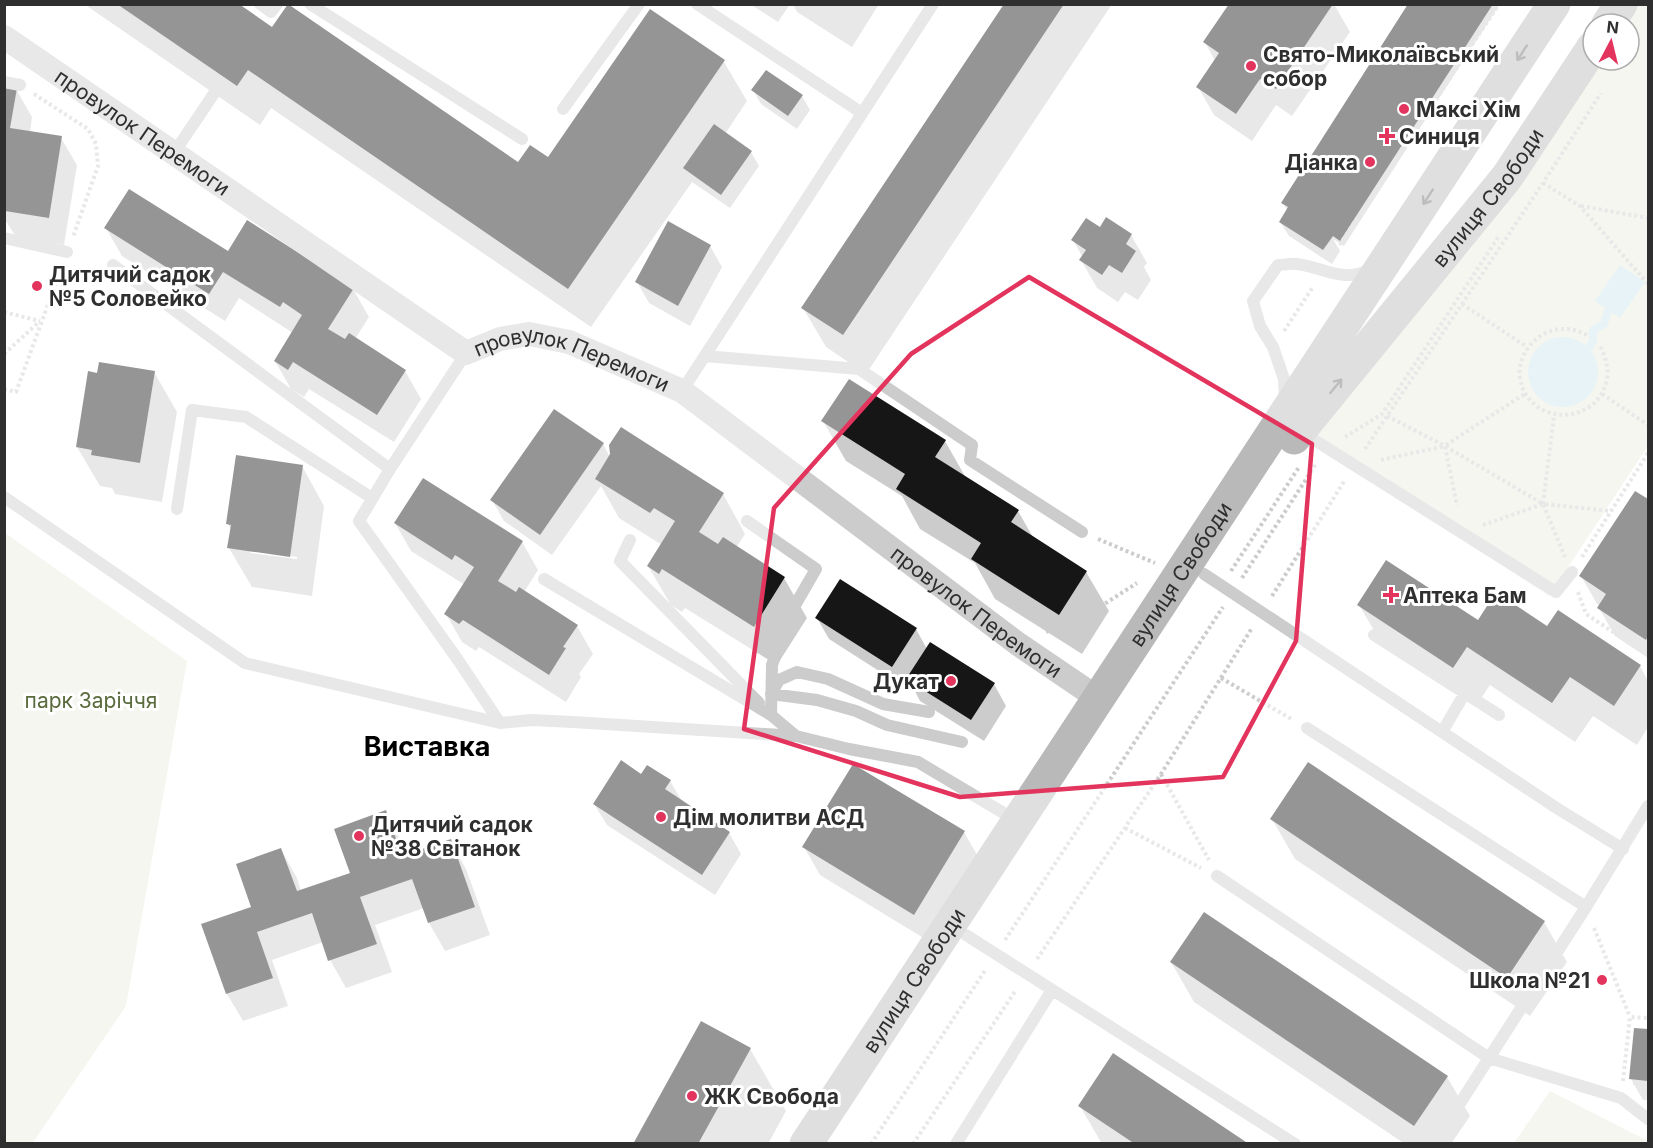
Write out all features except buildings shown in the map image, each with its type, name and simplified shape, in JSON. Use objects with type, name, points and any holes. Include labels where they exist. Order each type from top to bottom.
[{"type":"main road","name":"вулиця Свободи","points":[[829,1143],[966,935],[1213,580],[1300,429],[1385,262],[1554,4]]},
{"type":"main road","name":"вулиця Свободи","points":[[806,1143],[1240,485],[1300,429],[1508,177],[1581,65]]},
{"type":"main road","points":[[1460,148],[1458,171],[1462,183],[1472,190],[1485,192],[1508,177]]},
{"type":"main road","points":[[1213,580],[1199,565],[1243,498],[1240,485]]},
{"type":"street","name":"провулок Перемоги","points":[[4,37],[466,353],[500,339],[529,334],[569,342],[682,391],[1018,644],[1099,699]]},
{"type":"lane","points":[[260,4],[271,12],[277,4]]},
{"type":"lane","points":[[310,4],[522,139]]},
{"type":"lane","points":[[563,109],[639,4]]},
{"type":"lane","points":[[697,4],[862,113]]},
{"type":"lane","points":[[682,391],[933,4]]},
{"type":"lane","points":[[4,82],[20,85]]},
{"type":"lane","points":[[174,153],[217,89]]},
{"type":"lane","points":[[4,237],[68,252]]},
{"type":"lane","points":[[1385,262],[1364,273],[1337,275],[1297,264],[1278,265],[1253,301],[1260,326],[1273,347],[1300,429],[1556,592],[1572,572]]},
{"type":"lane","points":[[113,266],[390,469]]},
{"type":"lane","points":[[466,353],[358,521],[458,660],[500,723]]},
{"type":"lane","points":[[705,356],[859,369],[972,445],[970,460],[1082,531]]},
{"type":"lane","points":[[177,509],[192,410],[246,417],[372,498]]},
{"type":"lane","points":[[4,497],[245,663],[500,723],[532,720],[796,736],[849,750],[918,762],[1018,821]]},
{"type":"lane","points":[[747,521],[816,569],[790,614],[772,664],[771,715]]},
{"type":"lane","points":[[630,540],[620,561],[771,715],[796,736]]},
{"type":"lane","points":[[544,579],[771,715]]},
{"type":"lane","points":[[1213,580],[1555,807],[1623,849]]},
{"type":"lane","points":[[1374,635],[1499,715]]},
{"type":"lane","points":[[771,694],[779,680],[797,672],[828,679],[883,704],[929,712]]},
{"type":"lane","points":[[1442,732],[1465,693]]},
{"type":"lane","points":[[771,694],[817,700],[856,711],[887,725],[962,742]]},
{"type":"lane","points":[[1306,728],[1586,907]]},
{"type":"lane","points":[[1434,1143],[1623,849],[1648,806]]},
{"type":"lane","points":[[1218,876],[1489,1058],[1621,1098],[1648,1119]]},
{"type":"lane","points":[[966,935],[1295,1143]]},
{"type":"lane","points":[[956,1143],[1052,990]]},
{"type":"path","points":[[859,369],[865,326],[1078,4]]},
{"type":"path","points":[[1273,347],[1499,4]]},
{"type":"path","points":[[4,389],[16,392],[98,166],[96,144],[88,129],[20,85]]},
{"type":"path","points":[[1354,465],[1544,183],[1604,88]]},
{"type":"path","points":[[1544,183],[1580,206],[1648,284]]},
{"type":"path","points":[[1580,206],[1648,218]]},
{"type":"path","points":[[1462,304],[1527,347]]},
{"type":"path","points":[[4,312],[41,321]]},
{"type":"path","points":[[4,354],[41,321]]},
{"type":"path","points":[[1587,335],[1566,328],[1551,330],[1538,337],[1527,347],[1521,360],[1520,374],[1530,400],[1541,409],[1554,415],[1568,416],[1593,405],[1602,394],[1607,380],[1607,365],[1599,344]]},
{"type":"path","points":[[1354,465],[1445,446],[1526,393]]},
{"type":"path","points":[[1602,394],[1648,425]]},
{"type":"path","points":[[1554,415],[1543,504],[1572,572],[1586,614],[1648,655]]},
{"type":"path","points":[[1387,416],[1445,446],[1543,504],[1611,511]]},
{"type":"path","points":[[1213,580],[1300,429]]},
{"type":"path","points":[[1445,446],[1462,532],[1543,504]]},
{"type":"path","points":[[1572,572],[1648,453]]},
{"type":"path","points":[[1082,531],[1164,567]]},
{"type":"path","points":[[1018,644],[1086,616],[1144,579]]},
{"type":"path","points":[[1221,678],[1306,728]]},
{"type":"path","points":[[1043,950],[1161,774],[1218,876]]},
{"type":"path","points":[[1125,828],[1218,876]]},
{"type":"path","points":[[1586,907],[1630,1017],[1623,1082]]},
{"type":"path","points":[[913,1143],[1027,974]]},
{"type":"path","points":[[1630,1017],[1648,1018]]},
{"type":"highlighted area","points":[[1029,277],[1312,444],[1296,641],[1223,777],[960,797],[744,729],[774,508],[911,354]]},
{"type":"green space","points":[[1636,5],[1648,5],[1648,446],[1549,596],[1308,438],[1590,72],[1641,72],[1641,12],[1631,12]]},
{"type":"green space","name":"парк Заріччя","points":[[5,533],[187,661],[126,1006],[32,1144],[4,1143]]},
{"type":"green space","points":[[1550,1091],[1648,1141],[1648,1143],[1514,1143]]},
{"type":"water","points":[[1620,265],[1645,282],[1620,318],[1595,301]]},
{"type":"water","points":[[1570,337],[1583,343],[1592,352],[1596,358],[1598,372],[1596,386],[1588,397],[1577,405],[1556,407],[1538,397],[1530,386],[1528,365],[1538,347],[1549,339]]},
{"type":"waterway","points":[[1589,348],[1593,341],[1593,330],[1604,324],[1608,310]]},
{"type":"place","name":"Свято-Миколаївський собор","points":[[1251,66]]},
{"type":"place","name":"Максі Хім","points":[[1404,109]]},
{"type":"place","name":"Синиця","points":[[1387,136]]},
{"type":"place","name":"Діанка","points":[[1370,162]]},
{"type":"place","name":"Дитячий садок №5 Соловейко","points":[[37,286]]},
{"type":"place","name":"Аптека Бам","points":[[1391,595]]},
{"type":"place","name":"Дукат","points":[[951,681]]},
{"type":"place","name":"Дім молитви АСД","points":[[661,817]]},
{"type":"place","name":"Дитячий садок №38 Світанок","points":[[359,836]]},
{"type":"place","name":"Школа №21","points":[[1602,980]]},
{"type":"place","name":"ЖК Свобода","points":[[692,1096]]},
{"type":"district","name":"Виставка","points":[[427,746]]}]
